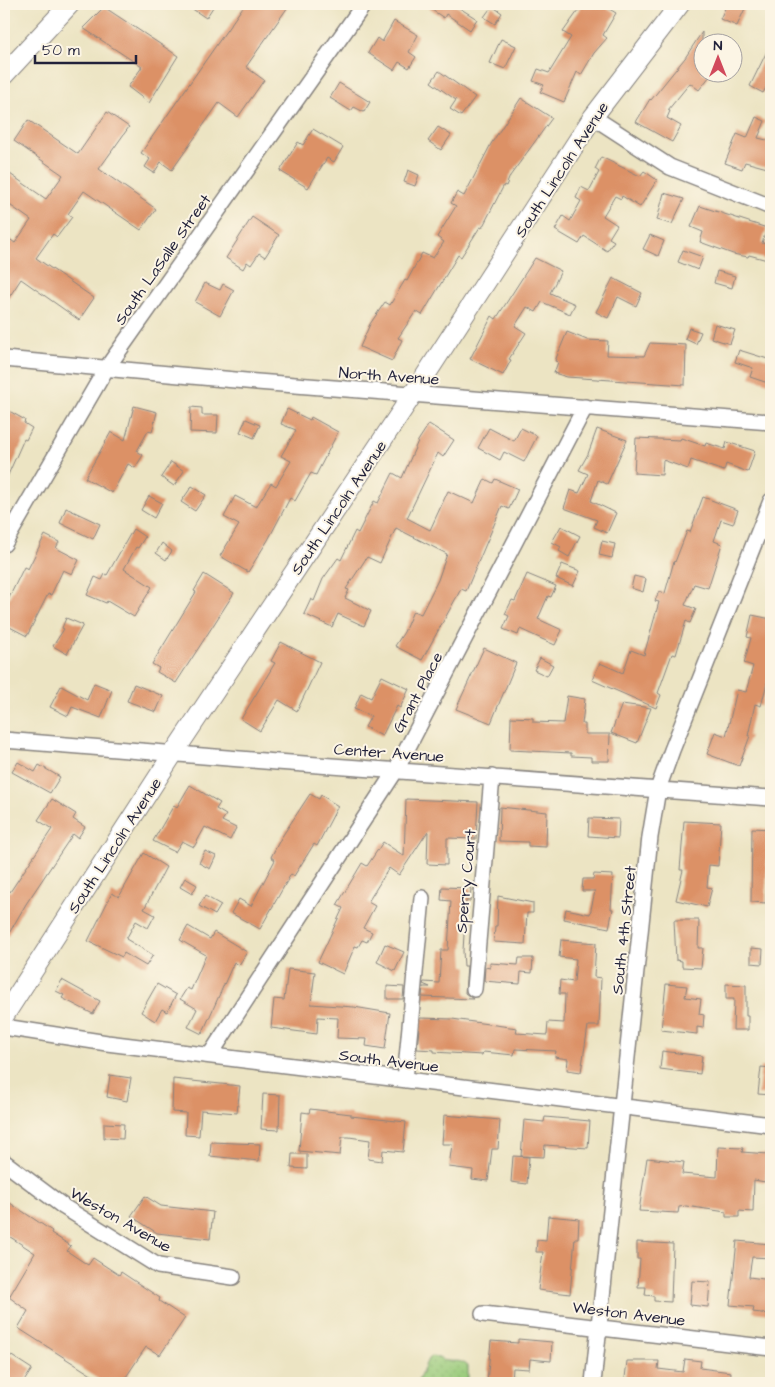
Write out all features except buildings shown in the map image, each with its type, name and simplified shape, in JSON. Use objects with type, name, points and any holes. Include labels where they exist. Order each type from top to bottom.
[{"type":"street","points":[[4,75],[70,4]]},
{"type":"street","name":"South LaSalle Street","points":[[4,544],[106,369],[364,4]]},
{"type":"street","name":"South Lincoln Avenue","points":[[4,1016],[173,754],[413,394],[593,117],[680,4]]},
{"type":"street","points":[[593,117],[670,167],[771,207]]},
{"type":"street","name":"North Avenue","points":[[4,358],[106,369],[771,422]]},
{"type":"street","name":"Grant Place","points":[[210,1055],[396,770],[585,408]]},
{"type":"street","name":"South 4th Street","points":[[593,1383],[650,837],[658,789],[771,501]]},
{"type":"street","name":"Center Avenue","points":[[4,740],[771,798]]},
{"type":"street","name":"Sperry Court","points":[[474,989],[492,777]]},
{"type":"street","points":[[405,1080],[422,898]]},
{"type":"street","name":"South Avenue","points":[[4,1027],[107,1043],[771,1125]]},
{"type":"street","name":"Weston Avenue","points":[[4,1162],[64,1207],[158,1266],[233,1277]]},
{"type":"street","name":"Weston Avenue","points":[[483,1314],[771,1348]]},
{"type":"green space","points":[[432,1356],[446,1361],[463,1362],[468,1366],[468,1378],[464,1383],[417,1383],[428,1359]]}]
